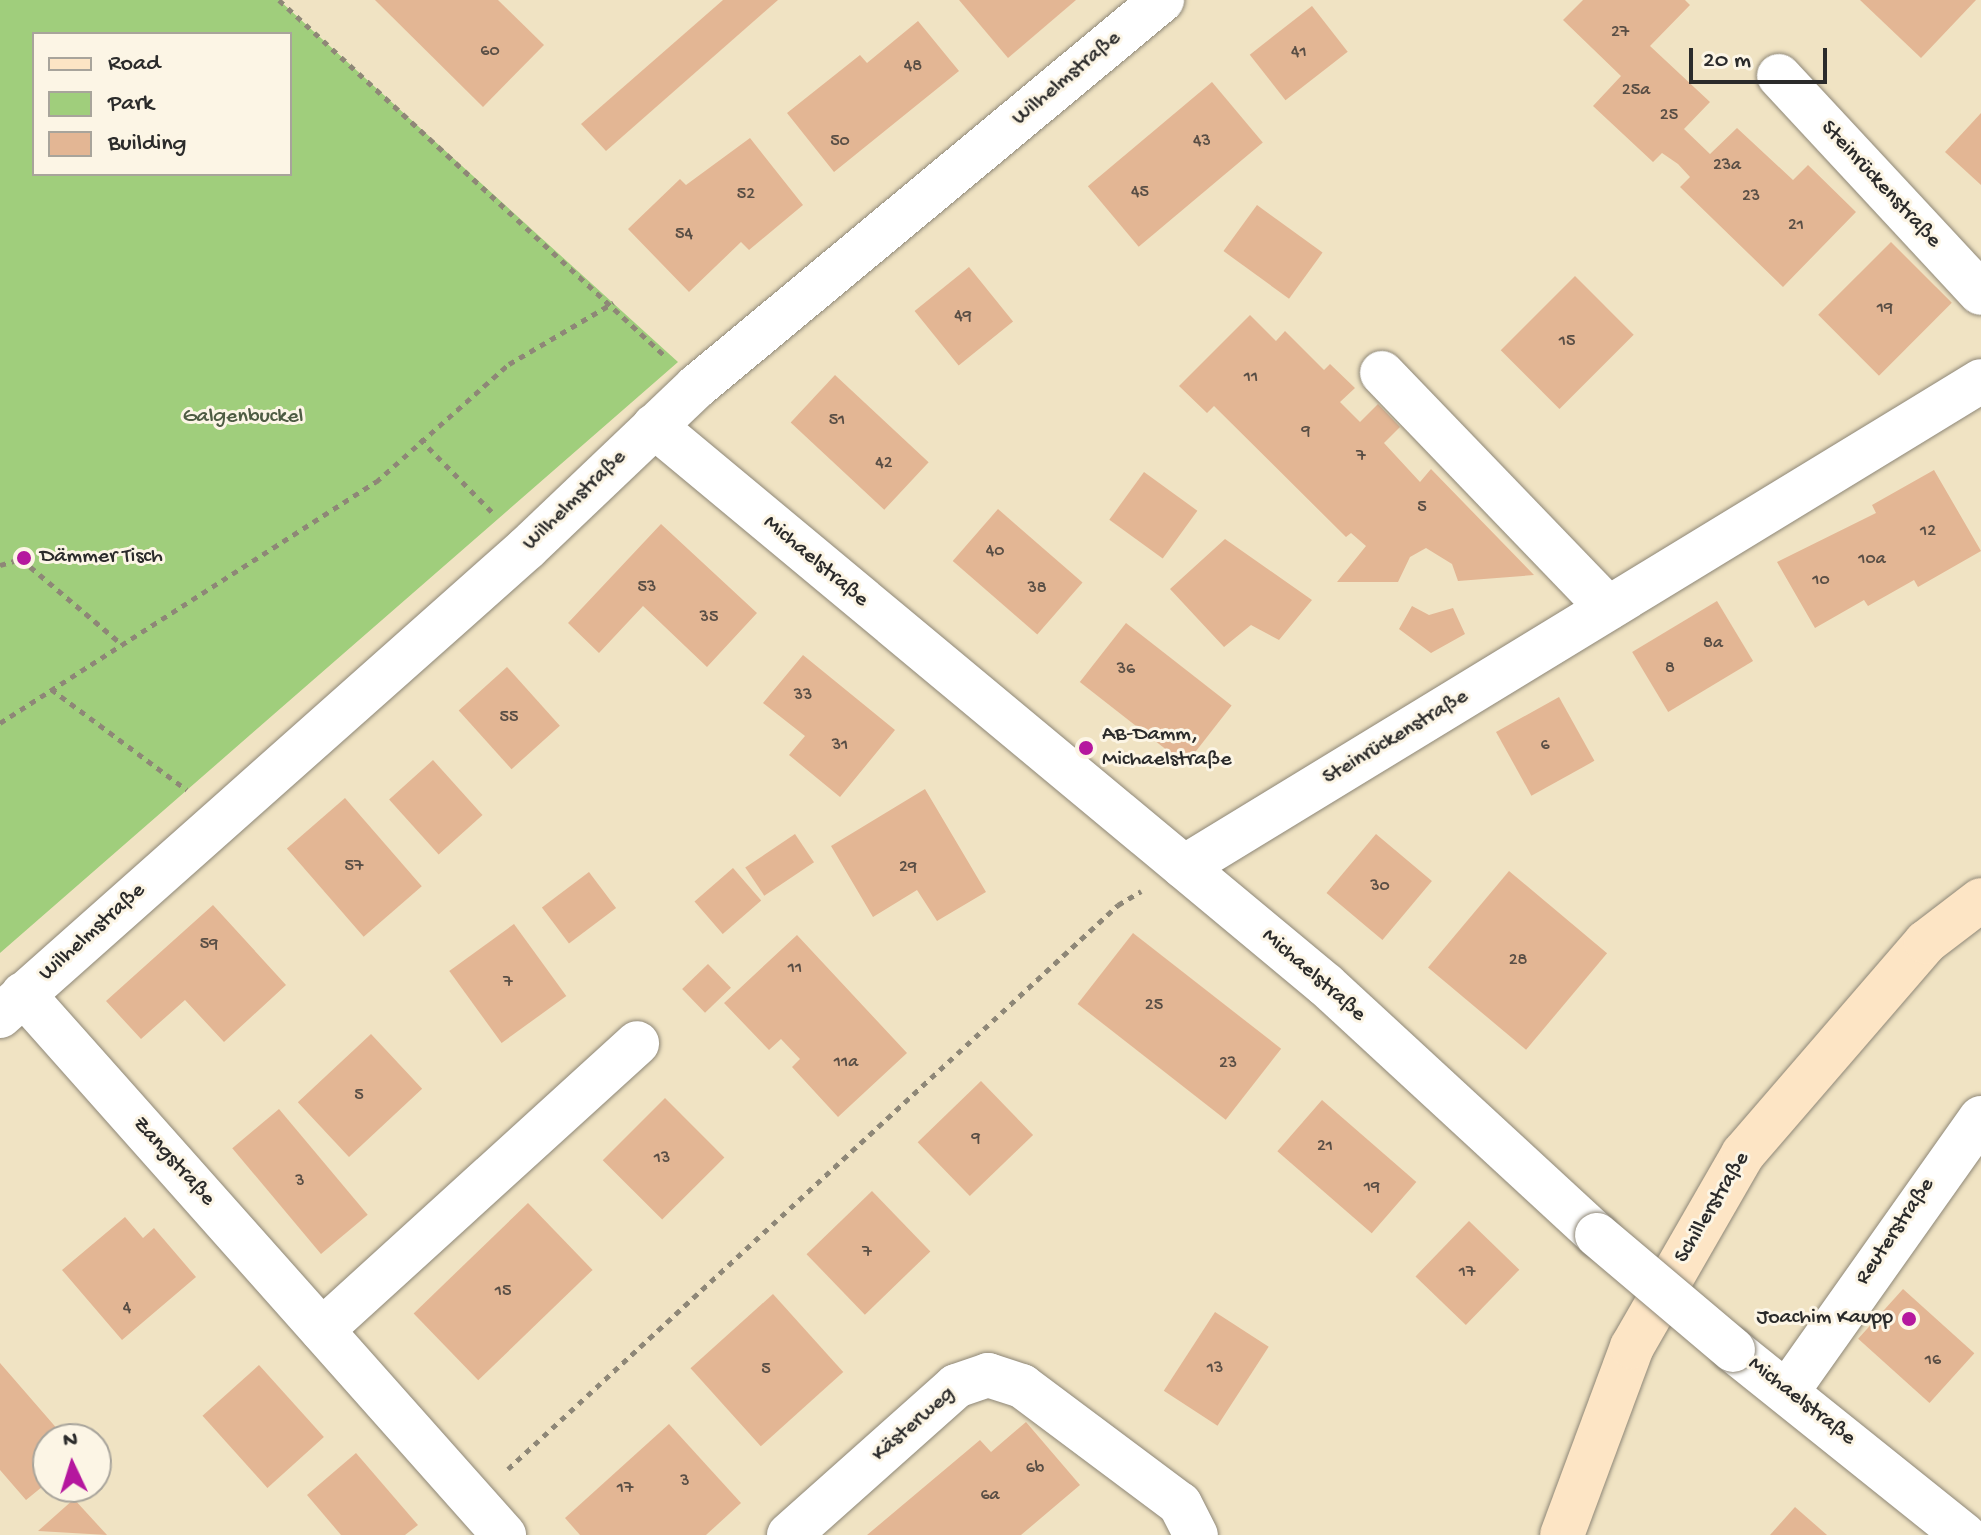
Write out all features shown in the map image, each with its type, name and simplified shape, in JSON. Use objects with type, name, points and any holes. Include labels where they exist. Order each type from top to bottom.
[{"type":"main road","name":"Schillerstraße","points":[[1562,1535],[1632,1347],[1743,1154],[1926,942],[1981,900]]},
{"type":"street","name":"Wilhelmstraße","points":[[12,1005],[527,548],[696,387],[1162,0]]},
{"type":"street","name":"Steinrückenstraße","points":[[1779,76],[1981,293]]},
{"type":"street","points":[[1382,373],[1608,608]]},
{"type":"street","name":"Steinrückenstraße","points":[[1184,867],[1981,381]]},
{"type":"street","name":"Michaelstraße","points":[[654,426],[1326,985],[1597,1235],[1733,1350],[1789,1389],[1964,1535]]},
{"type":"street","name":"Zangstraße","points":[[12,1005],[322,1330],[504,1535]]},
{"type":"street","points":[[322,1330],[637,1043]]},
{"type":"street","name":"Reuterstraße","points":[[1789,1389],[1981,1118]]},
{"type":"street","name":"Kästerweg","points":[[789,1535],[956,1386],[988,1375],[1022,1386],[1180,1504],[1196,1535]]},
{"type":"path","points":[[279,0],[613,303],[696,387]]},
{"type":"path","points":[[0,723],[118,641],[376,482],[420,439],[509,364],[613,303]]},
{"type":"path","points":[[420,439],[527,548]]},
{"type":"path","points":[[0,565],[21,559],[118,641]]},
{"type":"path","points":[[51,689],[224,816]]},
{"type":"path","points":[[475,1500],[1118,905],[1184,867]]},
{"type":"green space","name":"Galgenbuckel","points":[[0,0],[279,0],[678,362],[0,953]]},
{"type":"building","points":[[375,0],[498,0],[544,45],[483,107]]},
{"type":"building","points":[[723,0],[778,0],[606,151],[581,124]]},
{"type":"building","points":[[959,0],[1076,0],[1008,58]]},
{"type":"building","points":[[1583,0],[1685,0],[1690,5],[1650,46],[1710,102],[1684,129],[1710,154],[1737,128],[1793,180],[1808,165],[1856,212],[1783,287],[1680,187],[1690,177],[1678,164],[1662,153],[1653,162],[1593,106],[1621,76],[1563,20]]},
{"type":"building","points":[[1860,0],[1976,0],[1921,58]]},
{"type":"building","points":[[1312,6],[1348,52],[1285,100],[1250,55]]},
{"type":"building","points":[[918,21],[959,71],[834,172],[787,113],[860,55],[867,63]]},
{"type":"building","points":[[1212,82],[1263,143],[1139,247],[1088,186]]},
{"type":"building","points":[[1981,113],[1981,185],[1945,152]]},
{"type":"building","points":[[750,138],[803,205],[749,250],[741,242],[689,292],[628,229],[680,179],[686,185]]},
{"type":"building","points":[[1257,205],[1323,253],[1289,299],[1223,251]]},
{"type":"building","points":[[1891,242],[1952,303],[1879,376],[1818,315]]},
{"type":"building","points":[[969,267],[1013,321],[959,365],[915,311]]},
{"type":"building","points":[[1575,276],[1634,335],[1559,409],[1501,350]]},
{"type":"building","points":[[1250,315],[1276,341],[1285,331],[1324,370],[1330,364],[1355,388],[1340,402],[1360,422],[1378,404],[1400,427],[1384,443],[1420,482],[1431,469],[1534,575],[1458,581],[1452,564],[1426,548],[1410,557],[1398,582],[1337,582],[1366,546],[1351,533],[1346,537],[1214,406],[1207,413],[1179,386]]},
{"type":"building","points":[[835,375],[929,462],[884,510],[791,423]]},
{"type":"building","points":[[1934,470],[1981,551],[1918,587],[1914,580],[1868,606],[1864,600],[1815,628],[1777,562],[1876,513],[1872,505]]},
{"type":"building","points":[[1144,472],[1197,511],[1163,559],[1109,520]]},
{"type":"building","points":[[998,509],[1083,582],[1037,635],[953,561]]},
{"type":"building","points":[[661,524],[757,613],[707,667],[643,606],[599,653],[568,623]]},
{"type":"building","points":[[1225,539],[1312,600],[1279,640],[1251,625],[1224,647],[1170,589]]},
{"type":"building","points":[[1717,601],[1753,661],[1668,712],[1632,652]]},
{"type":"building","points":[[1412,606],[1429,615],[1453,608],[1465,634],[1431,653],[1399,629]]},
{"type":"building","points":[[1126,623],[1232,705],[1185,765],[1080,682]]},
{"type":"building","points":[[803,655],[895,730],[840,797],[789,755],[805,736],[763,703]]},
{"type":"building","points":[[507,667],[560,726],[512,769],[459,710]]},
{"type":"building","points":[[1559,697],[1594,761],[1531,796],[1496,732]]},
{"type":"building","points":[[433,760],[483,815],[439,854],[389,799]]},
{"type":"building","points":[[925,789],[986,892],[937,921],[917,890],[873,917],[831,846]]},
{"type":"building","points":[[345,798],[422,886],[364,937],[287,849]]},
{"type":"building","points":[[795,834],[814,862],[764,896],[745,868]]},
{"type":"building","points":[[1376,834],[1432,881],[1382,940],[1327,893]]},
{"type":"building","points":[[733,868],[761,900],[723,934],[695,901]]},
{"type":"building","points":[[1509,871],[1607,953],[1526,1050],[1428,968]]},
{"type":"building","points":[[589,872],[616,908],[569,943],[542,908]]},
{"type":"building","points":[[213,905],[286,985],[224,1042],[185,1000],[141,1039],[106,1001]]},
{"type":"building","points":[[514,924],[566,996],[502,1043],[449,971]]},
{"type":"building","points":[[1133,933],[1281,1049],[1226,1120],[1078,1004]]},
{"type":"building","points":[[797,935],[907,1053],[838,1117],[792,1067],[800,1059],[781,1039],[769,1050],[724,1003]]},
{"type":"building","points":[[708,964],[731,988],[705,1013],[682,989]]},
{"type":"building","points":[[371,1034],[422,1089],[349,1157],[298,1102]]},
{"type":"building","points":[[981,1081],[1033,1135],[970,1196],[918,1142]]},
{"type":"building","points":[[665,1098],[724,1157],[662,1220],[603,1160]]},
{"type":"building","points":[[1322,1100],[1416,1182],[1372,1233],[1277,1151]]},
{"type":"building","points":[[279,1109],[368,1215],[321,1254],[232,1148]]},
{"type":"building","points":[[872,1191],[930,1251],[865,1315],[807,1254]]},
{"type":"building","points":[[528,1203],[593,1270],[478,1380],[414,1313]]},
{"type":"building","points":[[125,1217],[143,1238],[154,1228],[196,1277],[122,1340],[62,1270]]},
{"type":"building","points":[[1469,1221],[1519,1270],[1466,1325],[1416,1276]]},
{"type":"building","points":[[1903,1289],[1974,1353],[1930,1403],[1858,1339]]},
{"type":"building","points":[[773,1294],[843,1372],[761,1446],[691,1368]]},
{"type":"building","points":[[1215,1312],[1269,1347],[1217,1426],[1164,1391]]},
{"type":"building","points":[[0,1363],[52,1423],[32,1423],[32,1495],[26,1500],[0,1470]]},
{"type":"building","points":[[259,1365],[324,1437],[267,1488],[203,1416]]},
{"type":"building","points":[[1026,1422],[1080,1485],[1021,1535],[867,1535],[980,1440],[991,1452]]},
{"type":"building","points":[[669,1424],[741,1503],[706,1535],[580,1535],[565,1518]]},
{"type":"building","points":[[356,1453],[418,1525],[405,1535],[341,1535],[307,1495]]},
{"type":"building","points":[[70,1503],[78,1503],[107,1535],[38,1531]]},
{"type":"building","points":[[1795,1507],[1827,1535],[1770,1535]]},
{"type":"place","name":"Dämmer Tisch","points":[[24,558]]},
{"type":"place","name":"AB-Damm, Michaelstraße","points":[[1086,748]]},
{"type":"place","name":"Joachim Kaupp","points":[[1909,1319]]}]
